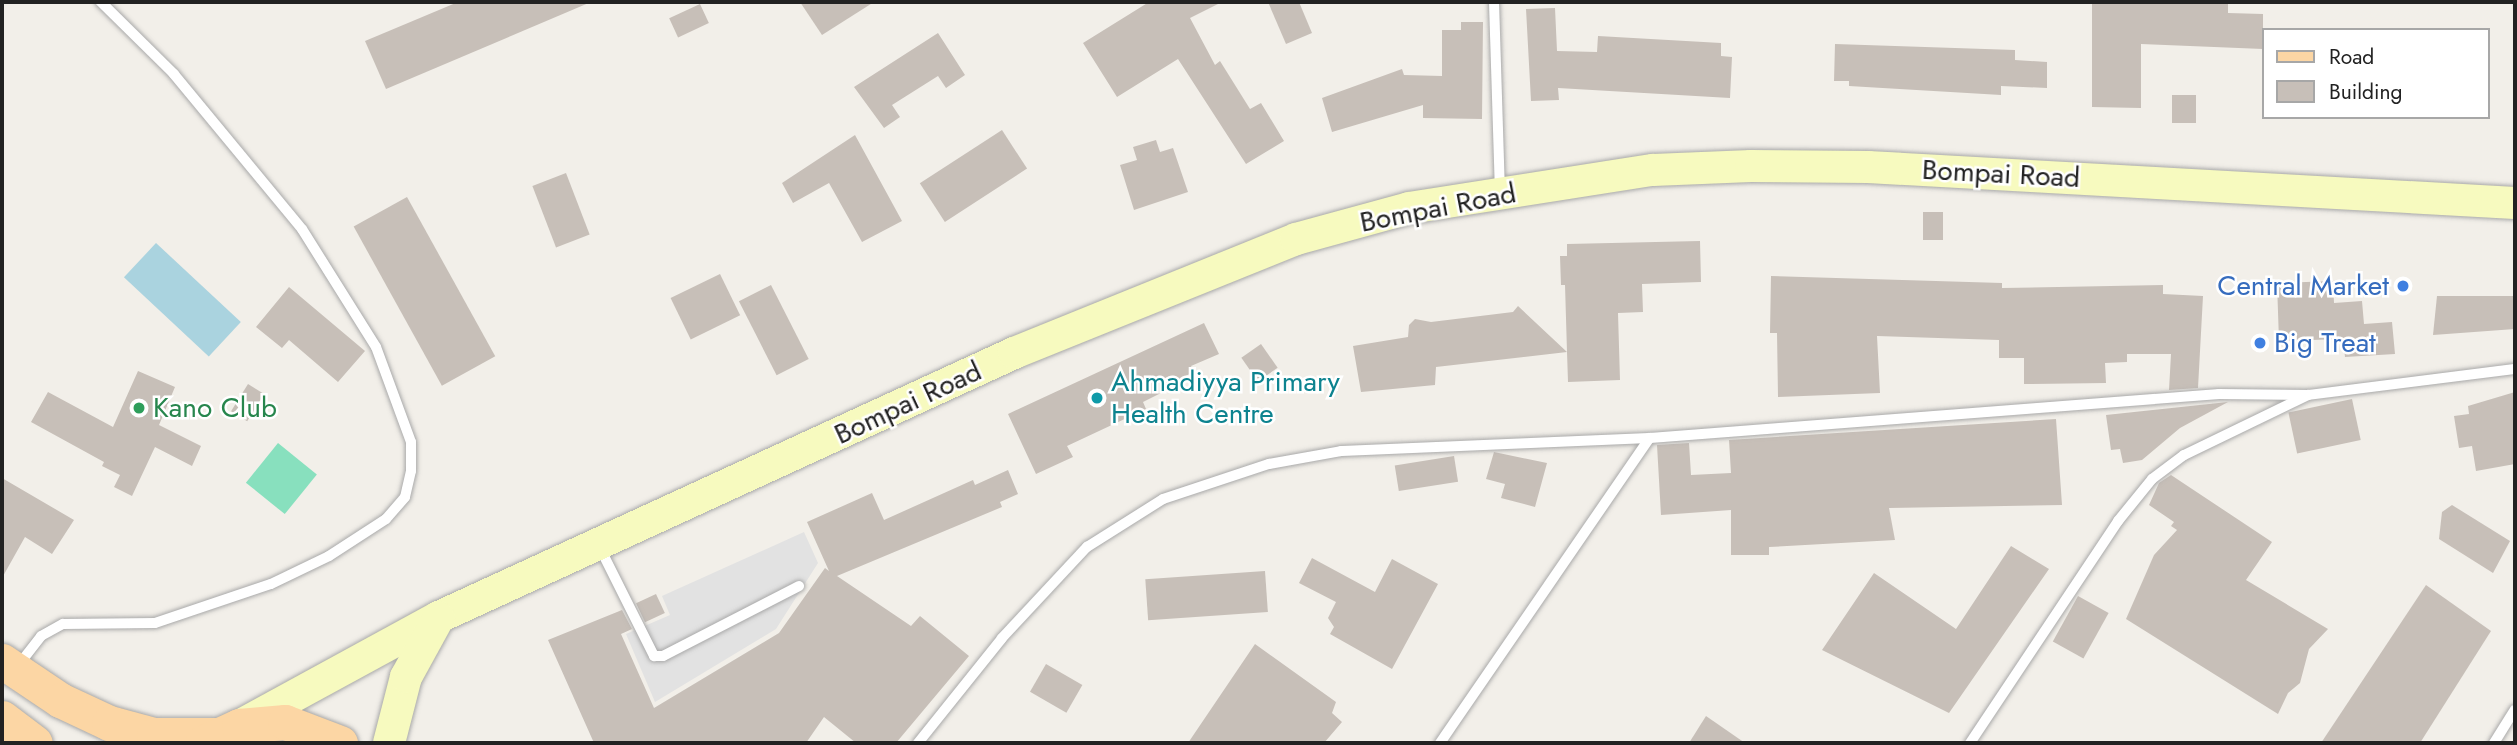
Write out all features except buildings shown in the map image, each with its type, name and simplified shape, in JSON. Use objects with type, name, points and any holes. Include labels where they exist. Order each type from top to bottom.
[{"type":"main road","name":"Bompai Road","points":[[218,734],[439,617],[1014,354],[1296,239],[1409,208],[1653,170],[1829,167],[2515,203]]},
{"type":"main road","points":[[389,743],[406,677],[439,617]]},
{"type":"main road","points":[[9,665],[60,700],[109,723],[154,735],[218,734],[285,722],[340,743]]},
{"type":"main road","points":[[2,718],[35,743]]},
{"type":"lane","points":[[9,665],[41,636],[63,624],[155,623],[271,584],[329,556],[386,519],[405,497],[411,471],[411,442],[376,347],[302,229],[174,74],[102,2]]},
{"type":"lane","points":[[1494,2],[1500,194]]},
{"type":"lane","points":[[918,743],[1002,638],[1087,547],[1163,499],[1269,464],[1341,451],[1650,438],[2219,394],[2308,395],[2515,369]]},
{"type":"lane","points":[[1970,743],[2118,521],[2152,479],[2184,455],[2242,424],[2308,395]]},
{"type":"lane","points":[[1440,743],[1650,438]]},
{"type":"lane","points":[[598,545],[654,656],[663,656],[799,586]]},
{"type":"lane","points":[[2494,743],[2515,710]]},
{"type":"green space","points":[[278,443],[317,474],[285,514],[246,483]]},
{"type":"shaded area","points":[[804,532],[818,563],[776,629],[655,702],[626,634],[670,615],[662,596]]},
{"type":"water","points":[[156,243],[241,322],[209,356],[124,277]]},
{"type":"place","name":"Central Market","points":[[2403,286]]},
{"type":"place","name":"Big Treat","points":[[2260,343]]},
{"type":"place","name":"Ahmadiyya Primary Health Centre","points":[[1097,398]]},
{"type":"place","name":"Kano Club","points":[[139,408]]}]
